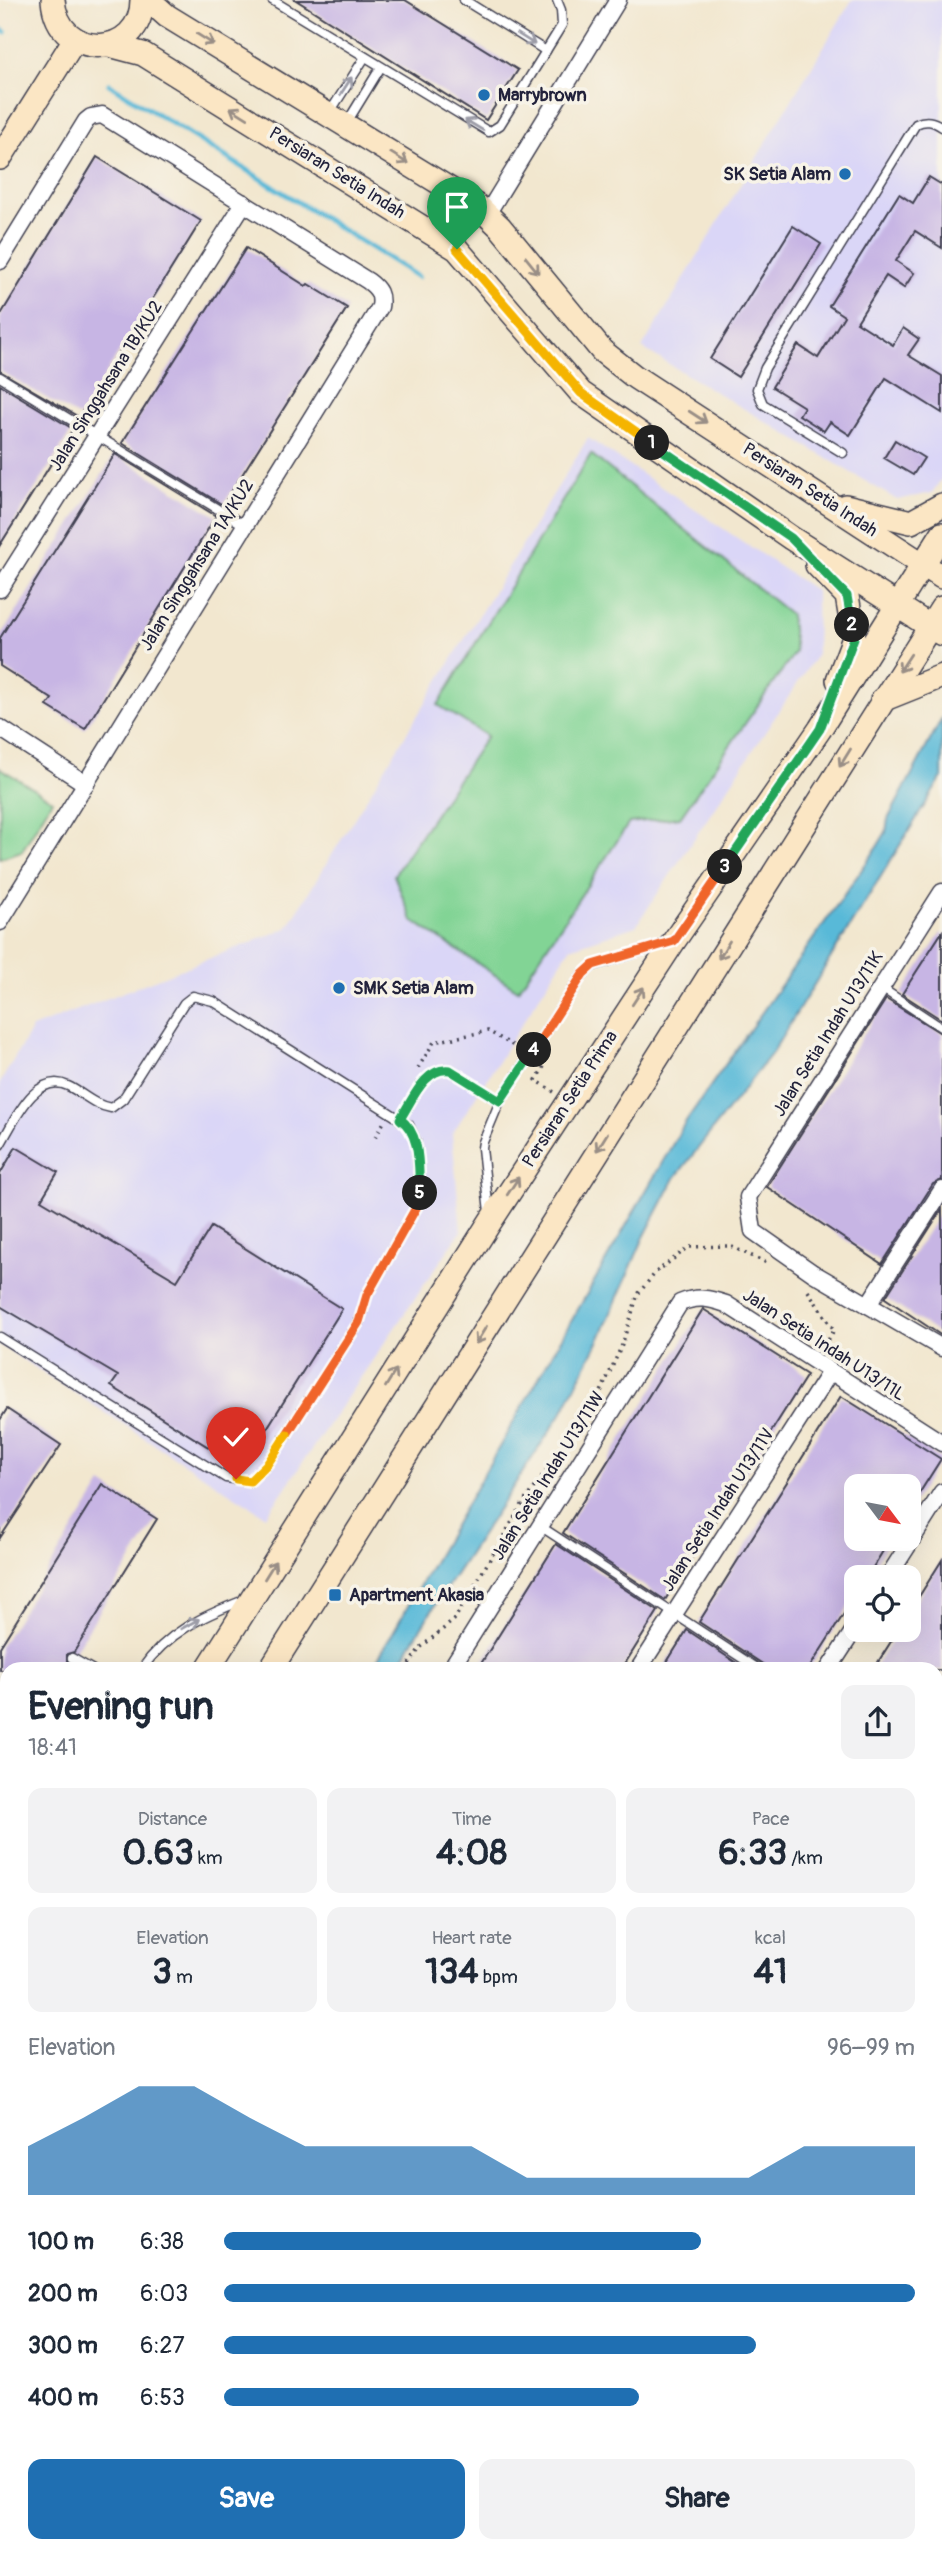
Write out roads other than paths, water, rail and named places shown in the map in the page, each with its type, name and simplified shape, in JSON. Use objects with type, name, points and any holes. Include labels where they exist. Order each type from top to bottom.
[{"type":"street","points":[[0,158],[75,39],[60,27],[54,15],[52,0]]},
{"type":"street","points":[[109,45],[132,30],[139,18],[142,0]]},
{"type":"street","name":"Persiaran Setia Indah","points":[[149,0],[167,16],[487,214],[602,351],[635,377],[933,571]]},
{"type":"street","points":[[487,214],[618,0]]},
{"type":"street","name":"Persiaran Setia Indah","points":[[75,39],[95,46],[109,45],[143,54],[457,249],[581,393],[791,538],[897,605],[938,623]]},
{"type":"street","points":[[0,261],[86,121],[97,115],[107,116],[244,203]]},
{"type":"street","name":"Jalan Singgahsana 1A/KU2","points":[[0,922],[380,307],[380,292],[368,281],[244,203]]},
{"type":"street","name":"Jalan Singgahsana 1B/KU2","points":[[0,589],[244,203]]},
{"type":"street","points":[[829,502],[911,522],[942,505]]},
{"type":"street","name":"Persiaran Setia Prima","points":[[212,1662],[490,1222],[674,941],[820,729],[897,605],[933,571],[942,534]]},
{"type":"street","points":[[791,538],[847,596],[854,638],[820,729]]},
{"type":"street","points":[[275,1662],[882,700],[938,623]]},
{"type":"street","points":[[882,700],[942,676]]},
{"type":"street","points":[[0,728],[86,784]]},
{"type":"street","name":"Jalan Setia Indah U13/11K","points":[[868,1305],[813,1273],[752,1231],[748,1197],[942,892]]},
{"type":"street","points":[[942,1190],[868,1305],[942,1348]]},
{"type":"street","name":"Jalan Setia Indah U13/11L","points":[[680,1303],[691,1298],[709,1298],[726,1304],[942,1443]]},
{"type":"street","name":"Jalan Setia Indah U13/11W","points":[[455,1662],[680,1303]]},
{"type":"street","name":"Jalan Setia Indah U13/11V","points":[[643,1662],[830,1372]]},
{"type":"street","points":[[896,1565],[942,1492]]},
{"type":"street","points":[[833,1662],[846,1642]]},
{"type":"lane","points":[[272,0],[489,132],[500,125],[562,25],[561,10],[556,0]]},
{"type":"lane","points":[[464,0],[546,51]]},
{"type":"lane","points":[[337,120],[365,57]]},
{"type":"lane","points":[[337,120],[381,68]]},
{"type":"lane","points":[[843,453],[763,404],[757,389],[765,368],[916,124],[923,120],[942,127]]},
{"type":"lane","points":[[0,377],[244,525]]},
{"type":"lane","points":[[490,1222],[482,1148],[500,1101],[583,974],[593,965],[674,941]]},
{"type":"lane","points":[[880,987],[942,1028]]},
{"type":"lane","points":[[0,1145],[33,1092],[51,1083],[69,1086],[99,1106],[111,1108],[123,1099],[184,1003],[193,996],[213,1001],[409,1125],[416,1141],[421,1199],[367,1295],[359,1322],[268,1463],[250,1481],[226,1478],[0,1337]]},
{"type":"lane","points":[[400,1119],[430,1073],[442,1068],[450,1070],[500,1101]]},
{"type":"lane","points":[[540,1525],[748,1662]]},
{"type":"lane","points":[[146,1662],[153,1652],[182,1627],[253,1596]]},
{"type":"lane","points":[[72,1658],[79,1662]]},
{"type":"water","points":[[942,718],[942,777],[772,1053],[675,1178],[644,1237],[600,1338],[563,1411],[400,1662],[376,1662],[686,1121],[874,852],[886,832],[888,819]]},
{"type":"waterway","points":[[0,29],[5,32]]},
{"type":"waterway","points":[[109,84],[418,277]]},
{"type":"place","name":"Marrybrown","points":[[484,95]]},
{"type":"place","name":"SK Setia Alam","points":[[845,174]]},
{"type":"place","name":"SMK Setia Alam","points":[[339,988]]},
{"type":"place","name":"Apartment Akasia","points":[[335,1595]]}]
